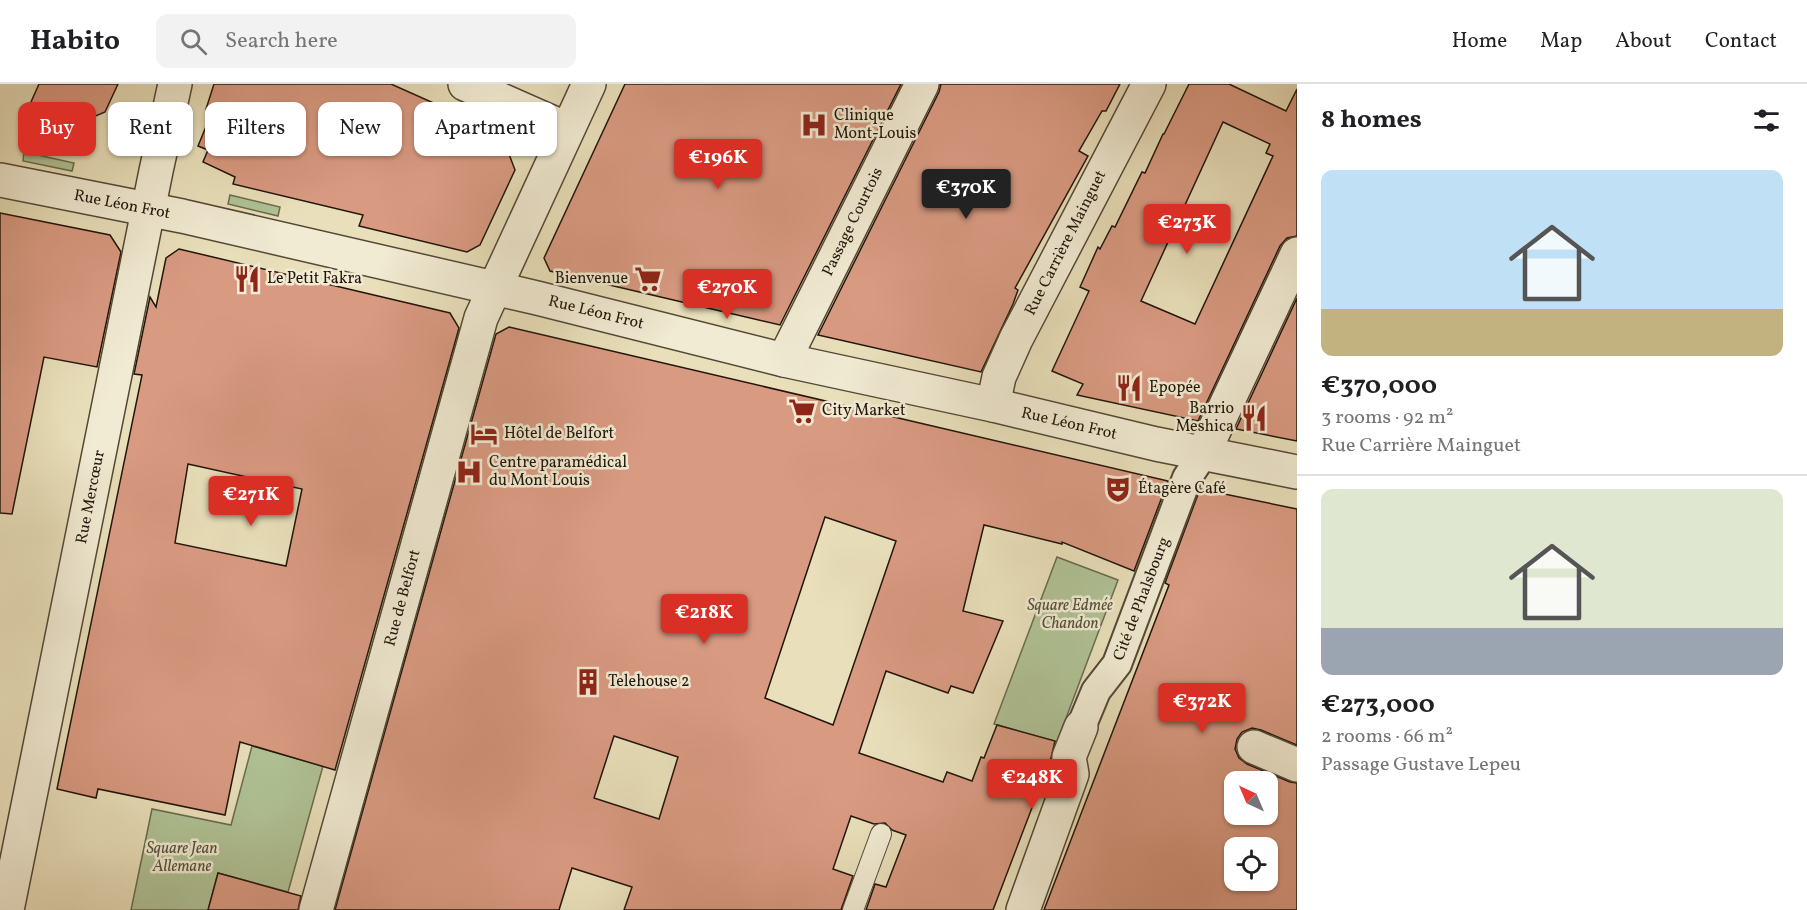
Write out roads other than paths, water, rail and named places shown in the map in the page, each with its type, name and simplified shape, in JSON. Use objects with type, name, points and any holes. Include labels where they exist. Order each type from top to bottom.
[{"type":"street","name":"Rue Mercœur","points":[[7,910],[176,84]]},
{"type":"street","points":[[465,84],[567,129]]},
{"type":"street","name":"Rue de Belfort","points":[[316,910],[477,330],[589,84]]},
{"type":"street","name":"Passage Courtois","points":[[784,360],[922,84]]},
{"type":"street","name":"Rue Carrière Mainguet","points":[[993,405],[999,377],[1016,339],[1149,84]]},
{"type":"street","name":"Rue Léon Frot","points":[[0,180],[182,216],[495,289],[784,360],[993,405],[1203,454],[1297,472]]},
{"type":"street","points":[[1203,454],[1297,254]]},
{"type":"street","name":"Cité de Phalsbourg","points":[[1023,910],[1072,774],[1069,757],[1096,691],[1117,664],[1187,478],[1203,454]]},
{"type":"street","points":[[1254,747],[1297,765]]},
{"type":"lane","points":[[853,910],[881,834]]},
{"type":"place","name":"Clinique Mont-Louis","points":[[814,125]]},
{"type":"place","name":"Le Petit Fakra","points":[[247,279]]},
{"type":"place","name":"Bienvenue","points":[[648,279]]},
{"type":"place","name":"Epopée","points":[[1129,388]]},
{"type":"place","name":"City Market","points":[[802,411]]},
{"type":"place","name":"Barrio Meshica","points":[[1254,418]]},
{"type":"place","name":"Hôtel de Belfort","points":[[484,434]]},
{"type":"place","name":"Centre paramédical du Mont Louis","points":[[469,472]]},
{"type":"place","name":"Étagère Café","points":[[1118,489]]},
{"type":"place","name":"Telehouse 2","points":[[588,682]]},
{"type":"park label","name":"Square Edmée Chandon","points":[[1070,615]]},
{"type":"park label","name":"Square Jean Allemane","points":[[182,858]]}]
